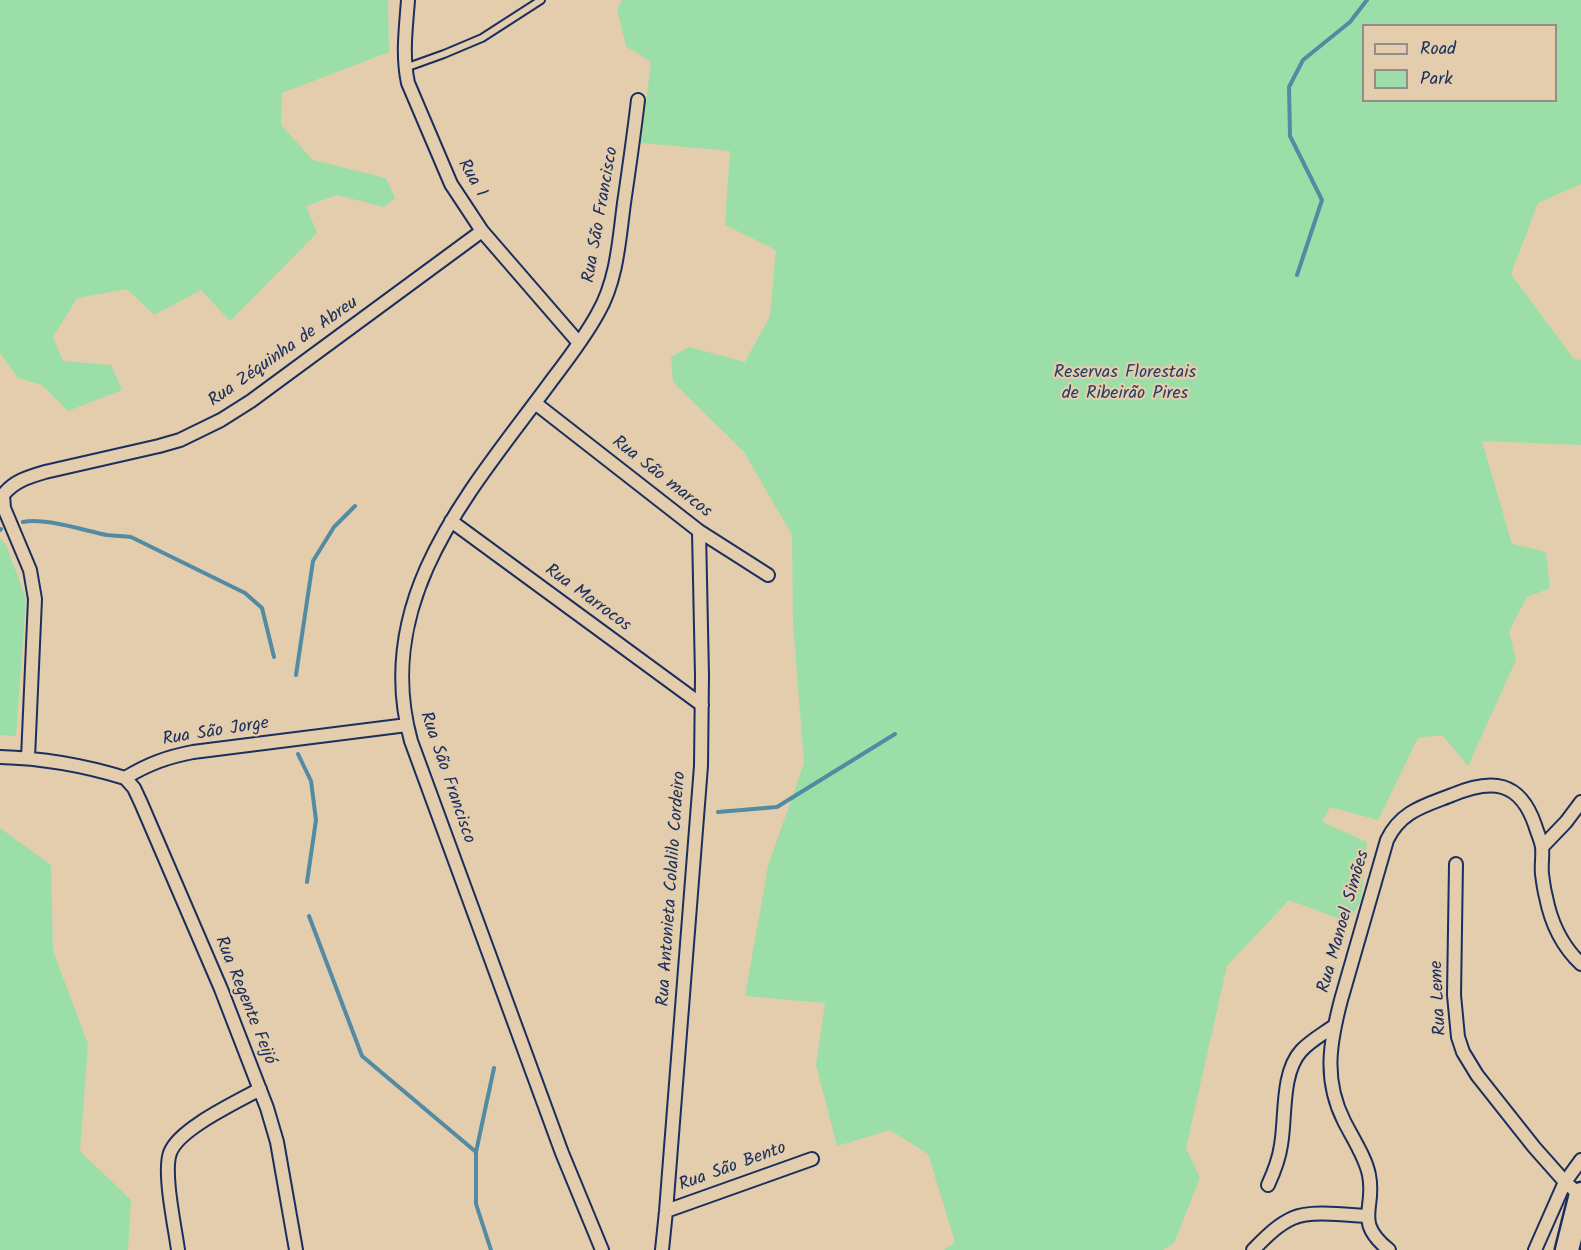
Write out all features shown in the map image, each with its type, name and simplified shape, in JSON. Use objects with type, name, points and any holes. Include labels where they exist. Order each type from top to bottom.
[{"type":"highway","points":[[1567,1250],[1575,1190]]},
{"type":"street","name":"Rua 1","points":[[408,0],[405,44],[405,68],[408,83],[451,184],[482,231],[579,343]]},
{"type":"street","name":"Rua São Francisco","points":[[602,1250],[558,1142],[411,741],[406,725],[401,666],[405,635],[417,591],[451,521],[493,458],[599,313],[614,274],[638,100]]},
{"type":"street","name":"Rua Zéquinha de Abreu","points":[[28,758],[35,599],[30,570],[4,508],[2,494],[27,477],[170,443],[222,420],[482,231]]},
{"type":"street","name":"Rua São marcos","points":[[535,403],[699,531],[768,575]]},
{"type":"street","name":"Rua Marrocos","points":[[451,521],[702,705]]},
{"type":"street","name":"Rua Antonieta Colalilo Cordeiro","points":[[662,1250],[701,766],[699,531]]},
{"type":"street","name":"Rua São Jorge","points":[[125,778],[152,763],[171,756],[406,725]]},
{"type":"street","points":[[0,757],[28,758],[125,778]]},
{"type":"street","name":"Rua Regente Feijó","points":[[125,778],[134,788],[141,803],[221,989],[260,1089],[277,1142],[296,1250]]},
{"type":"street","name":"Rua Manoel Simões","points":[[1367,1216],[1369,1174],[1342,1117],[1331,1087],[1330,1049],[1334,1026],[1392,828],[1401,818],[1423,806],[1464,789],[1490,785],[1501,786],[1517,793],[1530,812],[1542,847],[1544,890],[1555,928],[1570,954],[1581,964]]},
{"type":"street","points":[[1542,847],[1581,802]]},
{"type":"street","name":"Rua Leme","points":[[1456,864],[1454,995],[1458,1037],[1463,1052],[1477,1075],[1503,1108],[1575,1190]]},
{"type":"street","points":[[1268,1185],[1278,1164],[1286,1093],[1292,1066],[1300,1052],[1334,1026]]},
{"type":"street","points":[[178,1250],[168,1174],[170,1152],[177,1140],[190,1128],[260,1089]]},
{"type":"street","name":"Rua São Bento","points":[[666,1211],[812,1159]]},
{"type":"street","points":[[1535,1250],[1575,1190],[1581,1160]]},
{"type":"street","points":[[1253,1250],[1281,1225],[1294,1217],[1325,1214],[1367,1216],[1374,1234],[1389,1250]]},
{"type":"lane","points":[[405,68],[482,38],[541,0]]},
{"type":"green space","points":[[0,0],[388,0],[389,52],[282,93],[281,125],[313,160],[386,178],[395,198],[384,207],[337,195],[306,206],[317,233],[230,321],[201,290],[154,315],[127,289],[77,298],[53,337],[63,361],[111,365],[122,390],[68,411],[42,385],[18,378],[0,353]]},
{"type":"green space","name":"Reservas Florestais de Ribeirão Pires","points":[[622,0],[1581,0],[1581,184],[1538,203],[1511,274],[1573,358],[1581,360],[1581,445],[1482,441],[1512,544],[1546,552],[1550,588],[1527,597],[1509,631],[1516,660],[1468,766],[1442,735],[1418,738],[1378,820],[1330,807],[1322,822],[1367,842],[1361,901],[1348,922],[1289,900],[1227,966],[1186,1148],[1200,1178],[1174,1243],[1163,1250],[944,1250],[955,1242],[928,1154],[890,1130],[837,1146],[816,1065],[825,1003],[745,996],[768,866],[804,763],[793,623],[792,535],[744,452],[673,382],[671,357],[689,347],[745,362],[770,316],[776,250],[725,225],[730,151],[641,143],[651,62],[626,46],[617,10]]},
{"type":"green space","points":[[0,538],[6,545],[26,598],[16,736],[0,735]]},
{"type":"green space","points":[[0,828],[51,865],[53,951],[88,1044],[80,1151],[131,1200],[128,1250],[0,1250]]},
{"type":"waterway","points":[[1297,275],[1322,200],[1290,136],[1289,87],[1303,60],[1350,22],[1367,0]]},
{"type":"waterway","points":[[296,675],[313,561],[334,527],[355,506]]},
{"type":"waterway","points":[[23,522],[42,521],[107,535],[131,537],[245,593],[262,608],[274,657]]},
{"type":"waterway","points":[[718,812],[777,807],[895,734]]},
{"type":"waterway","points":[[298,754],[311,781],[316,820],[307,882]]},
{"type":"waterway","points":[[309,916],[362,1056],[476,1152],[476,1204],[491,1250]]},
{"type":"waterway","points":[[476,1152],[494,1068]]}]
